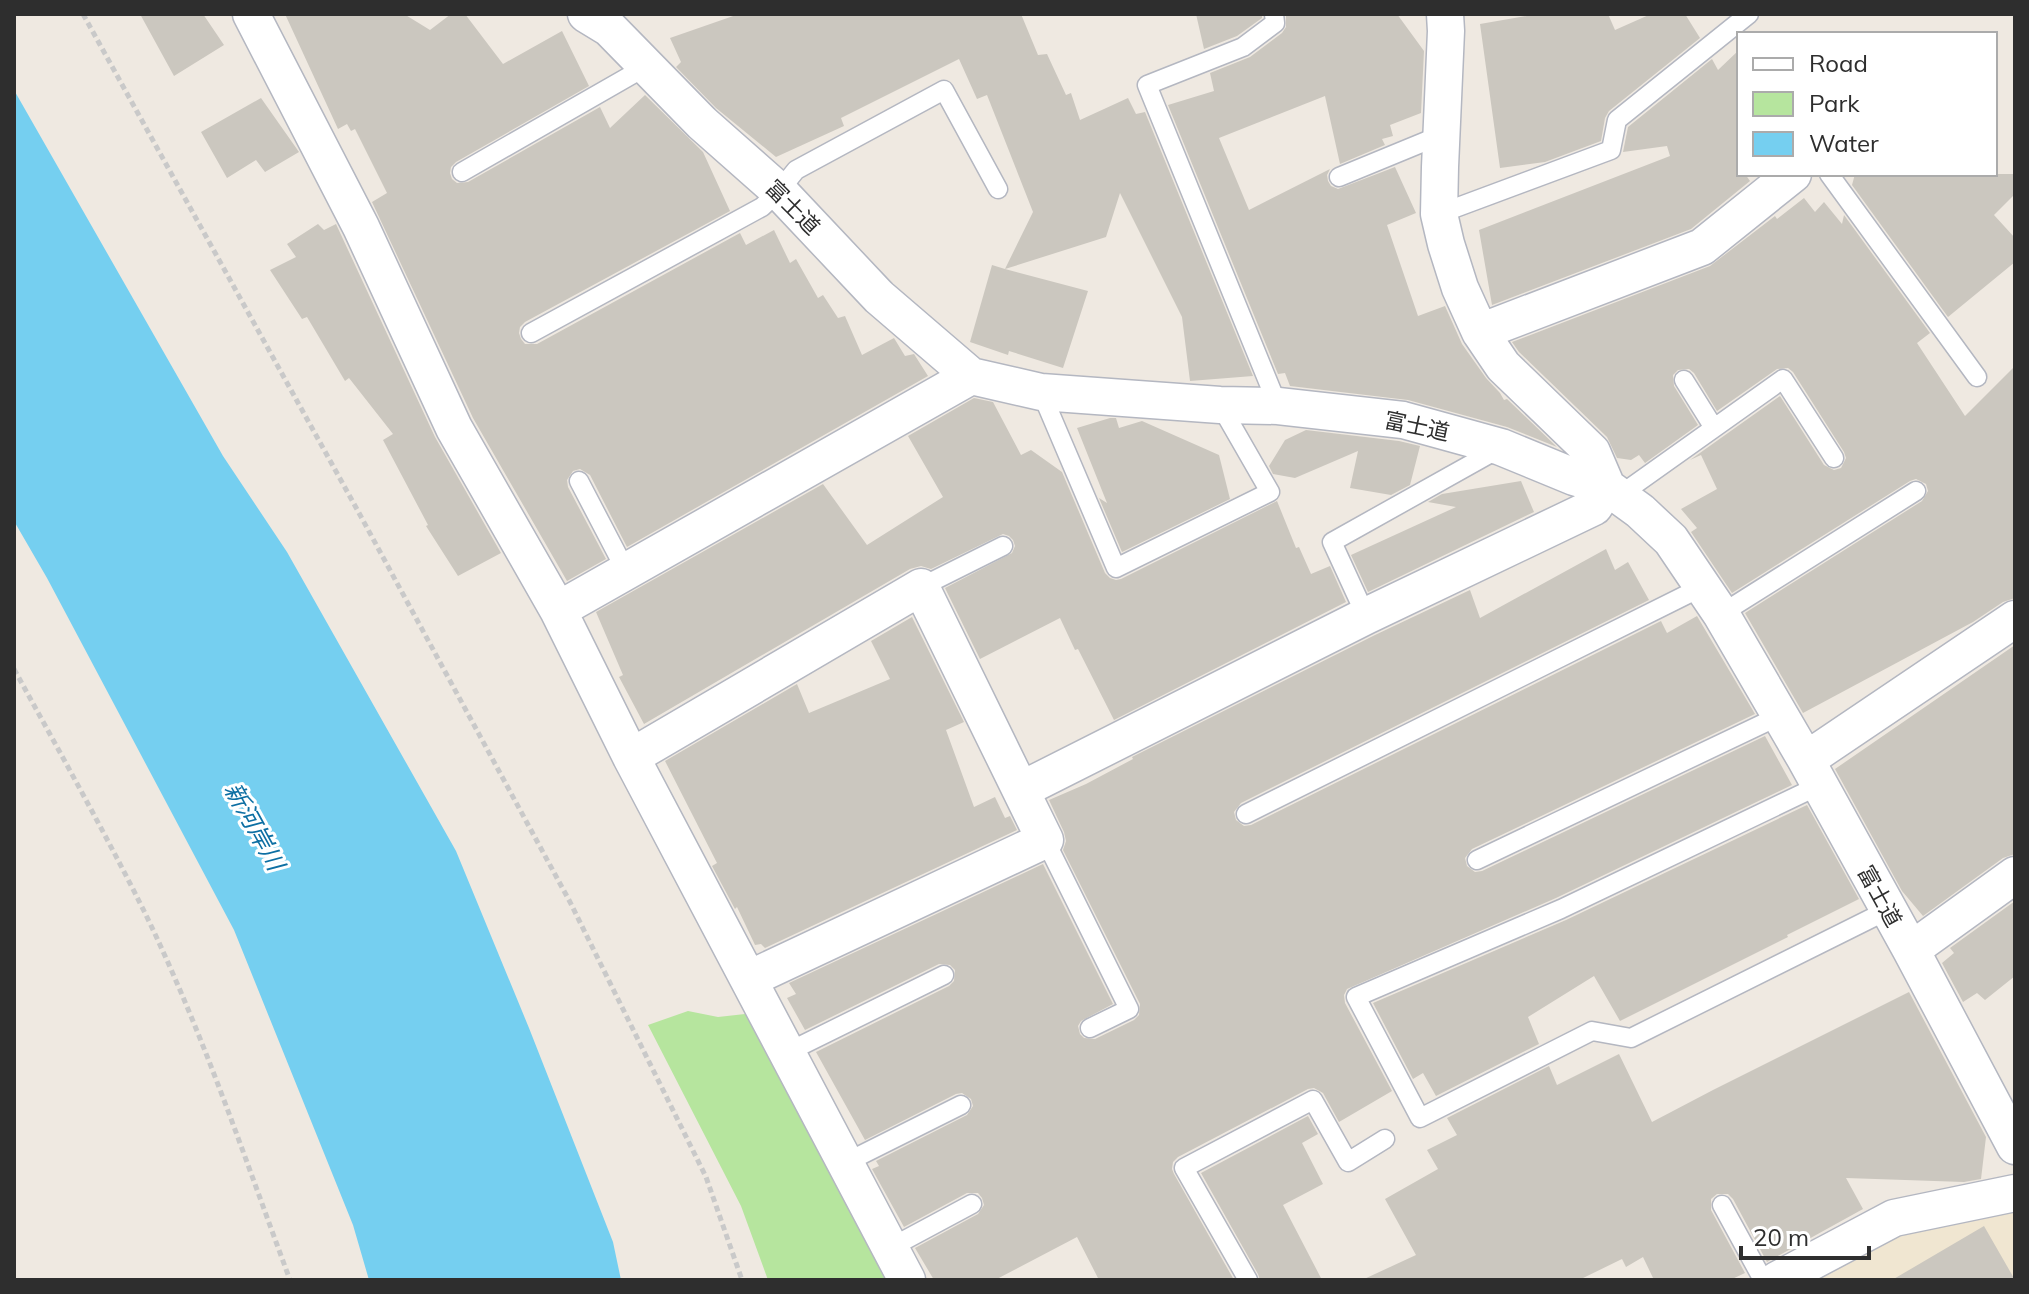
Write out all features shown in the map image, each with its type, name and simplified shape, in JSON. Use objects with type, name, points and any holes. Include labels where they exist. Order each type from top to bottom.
[{"type":"street","points":[[251,14],[361,227],[454,428],[558,610],[631,757],[907,1280]]},
{"type":"street","name":"富士道","points":[[586,14],[609,28],[702,123],[779,191],[879,297],[971,376],[1041,392],[1220,405],[1278,406],[1403,420],[1501,447],[1614,491],[1640,511],[1671,540],[1712,600],[1911,950],[2015,1146]]},
{"type":"street","points":[[1021,790],[1366,616],[1594,507],[1614,491],[1592,452],[1503,366],[1480,332],[1460,288],[1439,214],[1445,14]]},
{"type":"street","points":[[1480,332],[1702,247],[1791,176]]},
{"type":"street","points":[[558,610],[971,376]]},
{"type":"street","points":[[631,757],[921,587],[1045,840],[749,979]]},
{"type":"street","points":[[1812,773],[2015,619]]},
{"type":"street","points":[[1911,950],[2015,875]]},
{"type":"street","points":[[1777,1280],[1894,1218],[2015,1193]]},
{"type":"lane","points":[[1274,14],[1275,23],[1243,47],[1147,85],[1278,406]]},
{"type":"lane","points":[[1439,214],[1611,150],[1617,120],[1725,22],[1749,14]]},
{"type":"lane","points":[[462,172],[647,66]]},
{"type":"lane","points":[[531,333],[762,207],[796,170],[944,90],[998,189]]},
{"type":"lane","points":[[1339,177],[1441,135]]},
{"type":"lane","points":[[1830,176],[1977,377]]},
{"type":"lane","points":[[1614,491],[1714,428],[1783,379],[1834,458]]},
{"type":"lane","points":[[1684,380],[1714,428]]},
{"type":"lane","points":[[1041,392],[1116,568],[1270,492],[1220,405]]},
{"type":"lane","points":[[1366,616],[1332,542],[1501,447]]},
{"type":"lane","points":[[579,481],[626,571]]},
{"type":"lane","points":[[1246,814],[1712,600],[1916,491]]},
{"type":"lane","points":[[921,587],[1003,546]]},
{"type":"lane","points":[[1477,860],[1779,716]]},
{"type":"lane","points":[[1812,773],[1561,909],[1356,997],[1420,1118],[1592,1031],[1631,1038],[1888,910]]},
{"type":"lane","points":[[1045,840],[1129,1009],[1090,1028]]},
{"type":"lane","points":[[788,1052],[944,975]]},
{"type":"lane","points":[[1248,1280],[1184,1168],[1313,1100],[1348,1162],[1385,1139]]},
{"type":"lane","points":[[845,1163],[961,1105]]},
{"type":"lane","points":[[890,1248],[972,1204]]},
{"type":"lane","points":[[1722,1205],[1763,1280]]},
{"type":"path","points":[[83,14],[570,902],[706,1177],[742,1280]]},
{"type":"path","points":[[14,669],[144,911],[222,1095],[290,1280]]},
{"type":"shaded area","points":[[2015,1211],[2015,1280],[1813,1280],[1892,1237],[1922,1226]]},
{"type":"green space","points":[[688,1011],[718,1017],[754,1013],[886,1280],[768,1280],[741,1206],[648,1025]]},
{"type":"water","name":"新河岸川","points":[[14,90],[223,456],[287,552],[456,851],[613,1242],[621,1280],[369,1280],[353,1225],[234,930],[14,521]]},
{"type":"building","points":[[140,14],[203,14],[224,45],[174,76]]},
{"type":"building","points":[[285,14],[404,14],[430,30],[451,14],[465,14],[503,64],[562,31],[589,86],[456,162],[450,173],[457,183],[468,182],[600,107],[610,128],[645,95],[703,152],[730,211],[525,322],[519,333],[525,344],[537,344],[740,233],[746,245],[774,230],[790,263],[796,259],[818,298],[823,295],[838,318],[845,316],[862,355],[894,338],[905,356],[914,354],[928,376],[627,547],[590,475],[580,469],[573,471],[567,480],[568,487],[606,559],[567,581],[473,418],[372,202],[387,193],[355,129],[351,131],[347,124],[338,129]]},
{"type":"building","points":[[739,14],[1021,14],[1038,55],[1047,54],[1066,95],[1071,93],[1080,120],[1128,98],[1136,114],[1145,112],[1253,376],[1190,381],[1182,317],[1120,193],[1106,237],[1005,269],[1033,212],[987,95],[977,99],[959,59],[841,118],[844,126],[776,157],[716,108],[676,67],[681,62],[670,38]]},
{"type":"building","points":[[1196,14],[1262,14],[1262,18],[1237,36],[1204,49]]},
{"type":"building","points":[[1286,14],[1397,14],[1424,51],[1421,113],[1390,125],[1393,136],[1382,139],[1385,145],[1340,164],[1325,96],[1219,138],[1249,210],[1330,169],[1328,181],[1338,189],[1395,167],[1416,213],[1387,225],[1418,316],[1445,306],[1462,344],[1486,378],[1504,400],[1507,399],[1557,447],[1507,427],[1408,400],[1290,386],[1285,373],[1278,374],[1168,105],[1214,91],[1210,73],[1250,57],[1282,33],[1286,27]]},
{"type":"building","points":[[1538,14],[1608,14],[1615,30],[1651,14],[1685,14],[1700,38],[1609,111],[1601,141],[1545,162],[1500,168],[1480,24]]},
{"type":"building","points":[[1737,52],[1737,176],[1746,176],[1750,181],[1691,229],[1492,305],[1479,230],[1670,156],[1667,146],[1623,152],[1628,127],[1712,59],[1718,70]]},
{"type":"building","points":[[261,98],[299,152],[265,172],[256,160],[227,178],[201,132]]},
{"type":"building","points":[[2015,174],[2015,194],[1994,215],[2015,238],[2015,262],[1948,317],[1852,185],[1854,176]]},
{"type":"building","points":[[1804,198],[1815,212],[1824,202],[1842,224],[1844,215],[1930,333],[1917,343],[1965,416],[2015,366],[2015,598],[1803,713],[1745,613],[1922,501],[1928,491],[1926,484],[1916,479],[1910,481],[1732,593],[1691,532],[1697,528],[1681,509],[1717,489],[1701,455],[1690,460],[1780,396],[1824,465],[1834,470],[1841,468],[1846,458],[1844,452],[1793,372],[1788,368],[1777,369],[1717,411],[1694,373],[1689,369],[1678,370],[1673,375],[1674,386],[1698,425],[1645,463],[1639,455],[1631,460],[1617,458],[1607,437],[1512,342],[1710,266],[1775,216],[1777,219]]},
{"type":"building","points":[[318,224],[324,230],[336,224],[435,437],[501,553],[458,576],[426,526],[383,440],[393,434],[349,378],[345,381],[307,317],[302,319],[270,270],[296,257],[287,244]]},
{"type":"building","points":[[992,265],[1088,291],[1063,368],[970,342]]},
{"type":"building","points":[[974,398],[993,402],[1021,455],[1031,450],[1062,472],[1105,573],[1110,578],[1121,579],[1277,501],[1296,548],[1299,547],[1311,574],[1330,566],[1346,602],[1114,720],[1060,618],[980,659],[945,588],[1012,553],[1015,546],[1013,540],[1003,534],[931,569],[921,566],[910,569],[644,724],[619,677],[623,675],[596,612],[823,484],[867,545],[943,497],[908,436]]},
{"type":"building","points":[[1116,418],[1119,428],[1142,421],[1219,455],[1230,499],[1122,552],[1099,498],[1107,503],[1077,428]]},
{"type":"building","points":[[1306,430],[1420,446],[1410,485],[1391,495],[1350,488],[1358,451],[1295,478],[1273,474],[1269,466],[1285,440]]},
{"type":"building","points":[[1521,481],[1534,512],[1368,592],[1351,555],[1456,507],[1428,502],[1442,494]]},
{"type":"building","points":[[1606,549],[1615,570],[1628,562],[1649,600],[1241,803],[1234,812],[1236,820],[1244,826],[1251,825],[1661,621],[1667,633],[1697,616],[1755,714],[1472,849],[1465,858],[1467,866],[1475,872],[1482,871],[1765,736],[1792,785],[1556,898],[1347,989],[1345,1003],[1392,1091],[1339,1122],[1323,1093],[1314,1088],[1308,1089],[1173,1162],[1174,1174],[1234,1280],[1099,1280],[1077,1237],[995,1280],[934,1280],[915,1248],[978,1214],[984,1205],[982,1198],[978,1193],[967,1193],[904,1227],[872,1169],[879,1166],[876,1161],[967,1115],[973,1106],[971,1099],[962,1093],[956,1094],[865,1140],[816,1052],[949,986],[954,981],[955,970],[950,965],[939,964],[805,1030],[787,998],[796,994],[789,983],[1043,864],[1113,1004],[1081,1021],[1078,1026],[1080,1034],[1084,1038],[1095,1039],[1134,1020],[1139,1015],[1140,1004],[1063,850],[1066,841],[1064,832],[1049,800],[1470,590],[1480,618]]},
{"type":"building","points":[[912,617],[964,722],[946,730],[974,807],[995,797],[1005,818],[1010,816],[1017,830],[765,948],[761,944],[755,945],[712,866],[717,863],[665,761],[797,684],[809,713],[890,679],[871,641]]},
{"type":"building","points":[[2015,645],[2015,854],[2003,858],[1923,916],[1902,891],[1835,769]]},
{"type":"building","points":[[1807,805],[1859,899],[1620,1021],[1594,976],[1528,1017],[1539,1044],[1436,1096],[1423,1073],[1413,1079],[1373,1003],[1566,920]]},
{"type":"building","points":[[2015,901],[2015,976],[1985,1000],[1977,993],[1963,1002],[1942,963],[1954,953],[1950,948]]},
{"type":"building","points":[[1909,992],[1986,1137],[1981,1179],[1964,1182],[1846,1178],[1863,1209],[1767,1262],[1733,1199],[1728,1194],[1717,1194],[1711,1199],[1711,1210],[1745,1273],[1730,1280],[1654,1280],[1643,1257],[1626,1267],[1622,1259],[1579,1280],[1362,1280],[1416,1255],[1385,1199],[1438,1169],[1427,1150],[1457,1135],[1447,1118],[1549,1066],[1557,1085],[1619,1054],[1652,1122]]},
{"type":"building","points":[[1308,1116],[1318,1134],[1302,1143],[1323,1184],[1283,1205],[1322,1280],[1260,1280],[1201,1173]]},
{"type":"building","points":[[1984,1226],[2015,1280],[1892,1280]]}]
